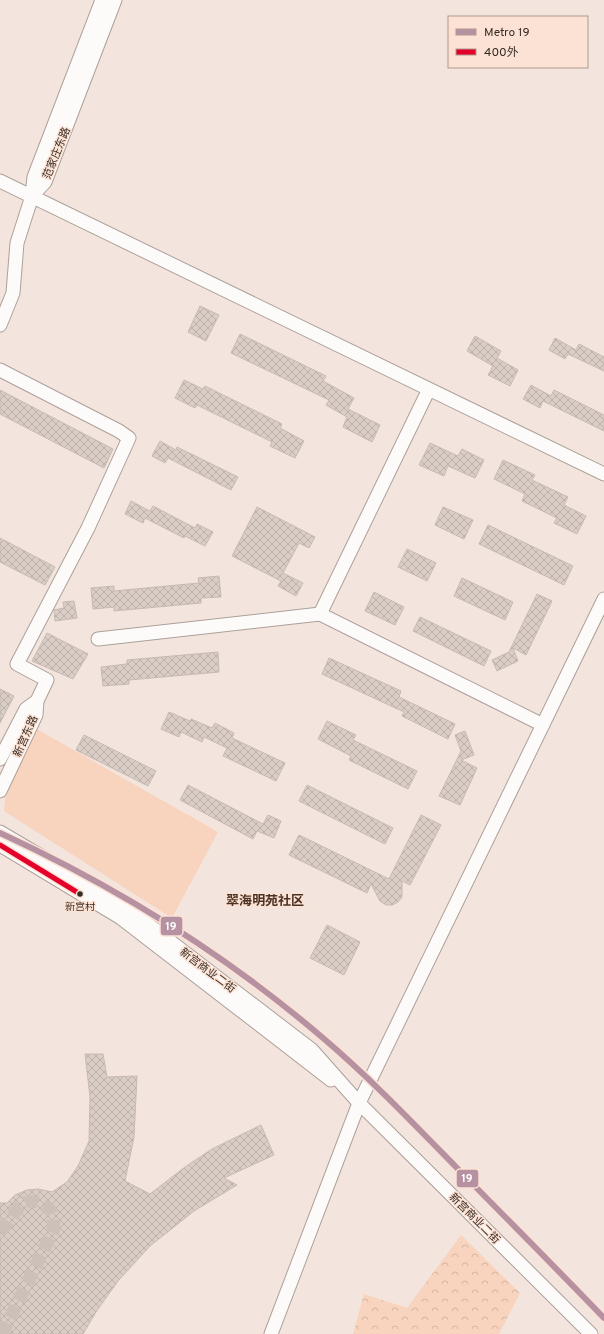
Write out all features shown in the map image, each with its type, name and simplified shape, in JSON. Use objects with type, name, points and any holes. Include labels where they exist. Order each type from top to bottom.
[{"type":"street","name":"范家庄东路","points":[[32,196],[34,177],[102,0]]},
{"type":"street","name":"范家庄东路","points":[[32,196],[45,182],[115,0]]},
{"type":"street","points":[[0,181],[604,474]]},
{"type":"street","points":[[0,325],[13,293],[16,243],[32,196]]},
{"type":"street","points":[[0,370],[119,431],[129,438],[88,528],[17,664],[47,680],[37,701]]},
{"type":"street","points":[[320,614],[429,389]]},
{"type":"street","points":[[271,1334],[359,1103],[604,599]]},
{"type":"street","points":[[98,640],[320,614],[543,725]]},
{"type":"street","name":"新宫东路","points":[[0,759],[26,709],[37,701]]},
{"type":"street","name":"新宫东路","points":[[0,791],[36,715],[37,701]]},
{"type":"street","name":"新宫商业二街","points":[[0,832],[128,909],[312,1050],[359,1103],[591,1334]]},
{"type":"street","name":"新宫商业二街","points":[[0,845],[121,918],[359,1103]]},
{"type":"green space","points":[[33,727],[218,832],[172,918],[4,811],[5,800]]},
{"type":"green space","points":[[461,1235],[520,1293],[499,1334],[353,1334],[364,1294],[407,1308]]},
{"type":"building","points":[[200,306],[219,315],[206,341],[188,332]]},
{"type":"building","points":[[240,334],[326,376],[323,381],[354,398],[348,409],[380,425],[372,442],[343,427],[347,417],[326,405],[329,400],[231,353]]},
{"type":"building","points":[[475,336],[501,351],[497,358],[518,370],[510,386],[488,375],[493,366],[467,351]]},
{"type":"building","points":[[555,338],[576,350],[579,344],[604,357],[604,371],[568,354],[565,359],[549,350]]},
{"type":"building","points":[[184,380],[203,389],[205,386],[282,424],[280,428],[304,441],[295,458],[270,446],[272,442],[197,405],[195,408],[175,398]]},
{"type":"building","points":[[531,385],[551,396],[554,390],[604,415],[604,431],[543,401],[540,408],[523,399]]},
{"type":"building","points":[[0,390],[113,449],[104,468],[0,414]]},
{"type":"building","points":[[160,441],[176,450],[177,447],[238,477],[231,490],[168,458],[165,463],[152,456]]},
{"type":"building","points":[[430,443],[458,456],[462,449],[484,460],[475,478],[448,466],[444,476],[419,465]]},
{"type":"building","points":[[503,460],[535,475],[532,480],[568,497],[564,505],[586,516],[577,534],[554,523],[557,518],[522,501],[525,494],[494,479]]},
{"type":"building","points":[[131,501],[150,511],[153,506],[195,528],[197,524],[213,532],[205,546],[185,536],[184,538],[145,518],[143,523],[125,514]]},
{"type":"building","points":[[257,507],[315,537],[309,548],[299,543],[283,573],[303,583],[296,596],[278,586],[281,581],[232,556]]},
{"type":"building","points":[[443,507],[473,520],[464,539],[435,525]]},
{"type":"building","points":[[488,525],[573,566],[564,585],[479,544]]},
{"type":"building","points":[[0,538],[55,567],[45,585],[0,562]]},
{"type":"building","points":[[407,549],[436,563],[427,581],[398,567]]},
{"type":"building","points":[[219,576],[221,597],[201,598],[201,603],[114,611],[114,607],[93,609],[91,588],[114,586],[114,591],[199,583],[198,578]]},
{"type":"building","points":[[462,578],[513,602],[505,620],[454,596]]},
{"type":"building","points":[[374,592],[404,607],[395,625],[365,611]]},
{"type":"building","points":[[537,594],[552,601],[526,655],[513,648],[518,661],[497,671],[492,660],[509,652]]},
{"type":"building","points":[[74,601],[77,618],[55,621],[54,610],[64,608],[63,602]]},
{"type":"building","points":[[420,617],[491,651],[484,666],[413,631]]},
{"type":"building","points":[[47,633],[88,654],[73,679],[32,661]]},
{"type":"building","points":[[218,652],[219,672],[129,680],[129,684],[103,686],[101,667],[127,664],[127,660]]},
{"type":"building","points":[[329,658],[401,691],[399,697],[455,724],[448,739],[402,716],[404,712],[322,674]]},
{"type":"building","points":[[0,689],[14,696],[0,723]]},
{"type":"building","points":[[169,712],[212,728],[215,723],[234,733],[232,738],[285,763],[276,781],[223,756],[227,748],[204,737],[202,742],[181,732],[179,737],[161,729]]},
{"type":"building","points":[[327,721],[356,735],[353,740],[417,771],[408,789],[349,760],[351,756],[318,739]]},
{"type":"building","points":[[465,731],[474,755],[461,760],[477,768],[460,805],[439,796],[461,751],[455,735]]},
{"type":"building","points":[[84,735],[156,771],[148,786],[76,750]]},
{"type":"building","points":[[188,785],[263,824],[268,815],[281,821],[274,838],[257,831],[253,839],[180,800]]},
{"type":"building","points":[[307,785],[393,828],[385,844],[299,801]]},
{"type":"building","points":[[421,815],[441,825],[410,885],[402,881],[402,897],[398,902],[392,905],[386,905],[380,901],[371,884],[367,893],[289,855],[299,835],[389,879]]},
{"type":"building","points":[[327,925],[360,942],[344,975],[310,958]]},
{"type":"building","points":[[85,1054],[103,1054],[107,1077],[137,1076],[134,1137],[125,1181],[150,1194],[185,1167],[212,1149],[261,1125],[274,1155],[224,1178],[237,1185],[194,1211],[150,1246],[118,1281],[96,1312],[83,1334],[0,1334],[0,1203],[7,1203],[15,1195],[27,1190],[38,1189],[52,1192],[67,1182],[78,1166],[89,1141],[90,1097]]},
{"type":"tunnel","points":[[0,1231],[5,1227],[17,1210],[27,1202],[43,1205],[51,1211],[54,1218],[53,1231],[2,1334]]},
{"type":"metro line","name":"19","points":[[0,833],[128,899],[209,950],[286,1007],[358,1069],[391,1101],[604,1318]]},
{"type":"transit line","name":"400外","points":[[0,845],[80,894]]},
{"type":"place","name":"新宫村","points":[[80,894]]},
{"type":"district","name":"翠海明苑社区","points":[[265,900]]}]
